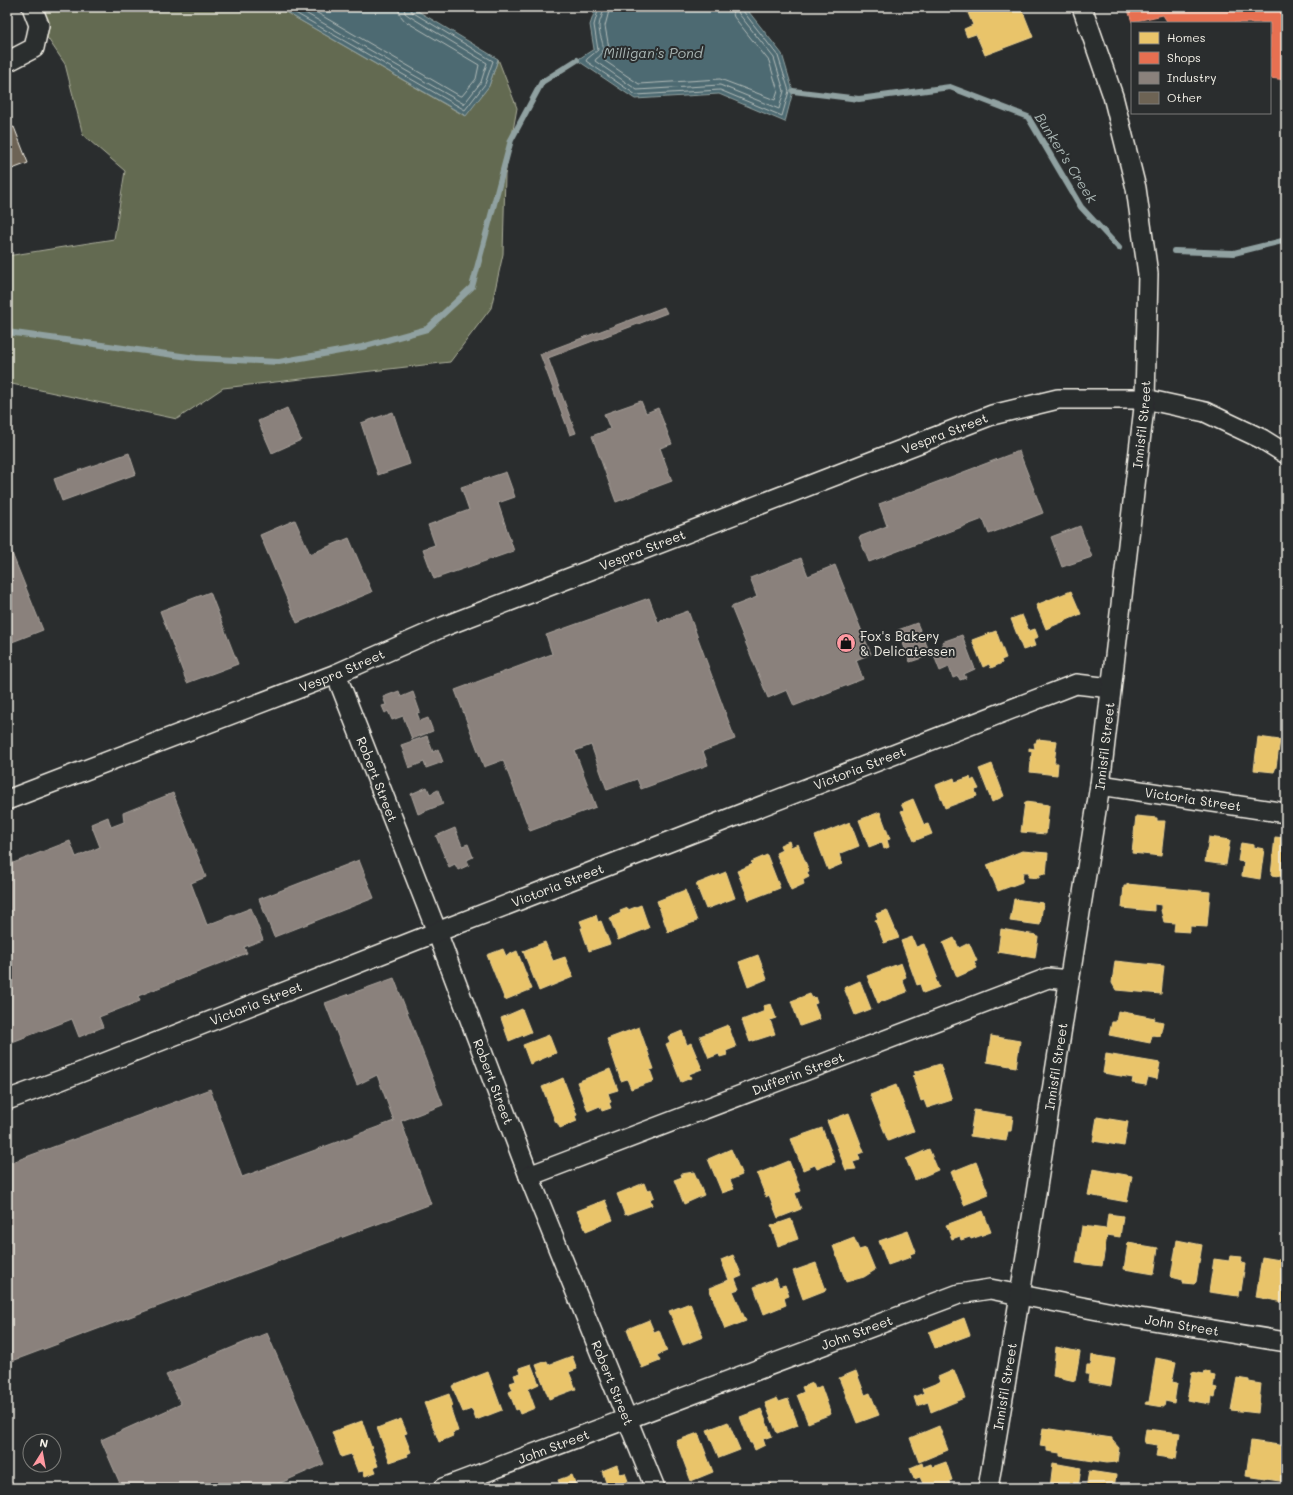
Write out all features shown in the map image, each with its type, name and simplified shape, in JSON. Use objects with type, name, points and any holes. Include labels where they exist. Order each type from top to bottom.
[{"type":"street","points":[[7,62],[34,48],[39,25],[32,7]]},
{"type":"street","name":"Innisfil Street","points":[[988,1488],[1020,1295],[1100,785],[1145,399],[1148,274],[1136,188],[1113,96],[1082,7]]},
{"type":"street","name":"Vespra Street","points":[[7,800],[336,674],[445,626],[992,415],[1058,399],[1145,399],[1205,412],[1262,439],[1286,454]]},
{"type":"street","name":"Robert Street","points":[[336,674],[437,932],[529,1176],[655,1488]]},
{"type":"street","name":"Victoria Street","points":[[7,1100],[1076,684],[1111,688]]},
{"type":"street","name":"Victoria Street","points":[[1100,785],[1286,813]]},
{"type":"street","name":"Dufferin Street","points":[[529,1176],[1048,978],[1069,980]]},
{"type":"street","name":"John Street","points":[[443,1488],[959,1294],[990,1288],[1128,1316],[1286,1342]]},
{"type":"green space","points":[[33,7],[277,7],[465,116],[489,86],[498,59],[517,108],[505,175],[503,254],[491,308],[450,362],[223,388],[177,419],[7,383],[7,256],[114,239],[125,171],[83,135],[65,64],[34,18]]},
{"type":"water","points":[[277,7],[411,7],[498,59],[489,86],[466,116]]},
{"type":"water","name":"Milligan's Pond","points":[[596,7],[745,7],[782,54],[793,91],[785,122],[719,94],[635,99],[577,60],[594,49],[590,25]]},
{"type":"building: Homes","points":[[984,7],[1021,7],[1033,37],[985,55],[976,34],[967,37],[964,29],[973,25],[968,13]]},
{"type":"building: Homes","points":[[1071,591],[1081,614],[1046,629],[1036,605]]},
{"type":"building: Homes","points":[[1022,615],[1029,631],[1035,629],[1038,637],[1033,640],[1035,646],[1023,650],[1011,619]]},
{"type":"building: Homes","points":[[996,631],[1006,658],[1001,660],[1002,663],[991,668],[989,664],[983,667],[972,640]]},
{"type":"building: Homes","points":[[1258,737],[1280,740],[1274,772],[1254,770]]},
{"type":"building: Homes","points":[[1037,739],[1057,741],[1054,763],[1058,763],[1057,775],[1030,772],[1031,762],[1033,760],[1031,760],[1032,752],[1029,751],[1029,748],[1035,749],[1034,743],[1036,743]]},
{"type":"building: Homes","points":[[992,764],[1004,796],[992,802],[979,769]]},
{"type":"building: Homes","points":[[970,777],[971,781],[974,779],[979,789],[975,790],[977,796],[945,808],[936,785],[954,778],[955,782]]},
{"type":"building: Homes","points":[[913,799],[924,825],[928,824],[932,834],[914,841],[901,811],[904,810],[901,804]]},
{"type":"building: Homes","points":[[1025,802],[1049,805],[1046,834],[1021,832]]},
{"type":"building: Homes","points":[[880,812],[890,839],[887,840],[889,847],[884,849],[882,842],[869,847],[859,820]]},
{"type":"building: Homes","points":[[1136,816],[1157,818],[1157,821],[1165,821],[1161,856],[1132,853]]},
{"type":"building: Homes","points":[[850,822],[859,846],[839,854],[842,864],[828,870],[815,836]]},
{"type":"building: Homes","points":[[1209,837],[1230,840],[1226,865],[1205,862]]},
{"type":"building: Homes","points":[[1275,837],[1286,838],[1286,877],[1271,875]]},
{"type":"building: Homes","points":[[789,841],[791,847],[798,844],[809,871],[807,872],[809,877],[803,880],[804,884],[791,890],[776,853],[782,850],[780,845]]},
{"type":"building: Homes","points":[[1241,843],[1254,845],[1254,847],[1264,849],[1260,879],[1242,876],[1244,862],[1238,861]]},
{"type":"building: Homes","points":[[1022,851],[1048,853],[1046,874],[1040,874],[1039,878],[1028,877],[1029,872],[1023,872],[1022,882],[998,891],[987,865]]},
{"type":"building: Homes","points":[[767,855],[780,888],[749,900],[737,871],[753,864],[751,862]]},
{"type":"building: Homes","points":[[726,872],[735,898],[706,909],[696,884]]},
{"type":"building: Homes","points":[[1127,884],[1210,892],[1207,927],[1190,926],[1190,932],[1174,931],[1175,923],[1164,922],[1161,905],[1154,904],[1154,911],[1122,908],[1124,886],[1127,886]]},
{"type":"building: Homes","points":[[685,890],[697,921],[668,932],[657,901]]},
{"type":"building: Homes","points":[[1014,899],[1043,903],[1040,925],[1010,921]]},
{"type":"building: Homes","points":[[641,905],[649,928],[618,940],[610,918],[621,913],[620,911],[628,908],[628,910]]},
{"type":"building: Homes","points":[[887,910],[899,938],[884,943],[875,920],[878,919],[876,914]]},
{"type":"building: Homes","points":[[596,915],[598,922],[601,921],[610,944],[589,951],[580,921]]},
{"type":"building: Homes","points":[[1001,929],[1036,935],[1036,937],[1038,937],[1035,958],[998,952]]},
{"type":"building: Homes","points":[[912,937],[916,947],[924,944],[937,977],[935,978],[939,987],[923,993],[920,984],[917,985],[901,941]]},
{"type":"building: Homes","points":[[954,938],[959,948],[969,943],[977,961],[974,962],[977,968],[957,977],[943,943]]},
{"type":"building: Homes","points":[[545,942],[553,961],[565,957],[573,977],[539,991],[523,951]]},
{"type":"building: Homes","points":[[503,949],[506,956],[517,951],[532,989],[505,1000],[487,955]]},
{"type":"building: Homes","points":[[758,955],[767,979],[748,987],[739,962]]},
{"type":"building: Homes","points":[[1115,961],[1164,966],[1161,994],[1116,990],[1112,983]]},
{"type":"building: Homes","points":[[901,963],[906,977],[902,979],[907,992],[878,1003],[867,976]]},
{"type":"building: Homes","points":[[860,981],[871,1009],[855,1015],[844,988]]},
{"type":"building: Homes","points":[[810,994],[812,998],[815,997],[817,1003],[814,1004],[820,1019],[800,1026],[791,1001]]},
{"type":"building: Homes","points":[[771,1004],[776,1018],[770,1020],[775,1034],[750,1042],[742,1020],[765,1011],[763,1006]]},
{"type":"building: Homes","points":[[522,1009],[531,1032],[509,1041],[501,1018]]},
{"type":"building: Homes","points":[[1118,1011],[1155,1018],[1154,1020],[1163,1022],[1160,1036],[1152,1035],[1150,1043],[1109,1035],[1112,1022],[1116,1022]]},
{"type":"building: Homes","points":[[728,1025],[736,1047],[726,1051],[727,1055],[720,1057],[719,1054],[709,1058],[700,1036]]},
{"type":"building: Homes","points":[[639,1027],[654,1069],[650,1070],[654,1081],[631,1089],[627,1079],[621,1081],[607,1039]]},
{"type":"building: Homes","points":[[682,1031],[687,1045],[691,1043],[702,1069],[689,1074],[691,1078],[681,1082],[666,1044],[670,1042],[668,1037]]},
{"type":"building: Homes","points":[[549,1035],[556,1053],[530,1064],[523,1045]]},
{"type":"building: Homes","points":[[991,1036],[1020,1041],[1016,1067],[987,1062]]},
{"type":"building: Homes","points":[[1106,1054],[1160,1063],[1157,1079],[1148,1077],[1146,1085],[1132,1083],[1133,1078],[1103,1073]]},
{"type":"building: Homes","points":[[940,1064],[952,1100],[927,1108],[924,1100],[921,1101],[913,1076],[916,1075],[914,1072]]},
{"type":"building: Homes","points":[[610,1069],[618,1090],[608,1093],[611,1108],[602,1111],[600,1106],[588,1111],[577,1082]]},
{"type":"building: Homes","points":[[563,1078],[577,1115],[575,1116],[577,1121],[560,1128],[557,1122],[556,1123],[542,1087]]},
{"type":"building: Homes","points":[[896,1085],[914,1131],[888,1141],[870,1095]]},
{"type":"building: Homes","points":[[974,1110],[1013,1116],[1011,1131],[1008,1131],[1006,1141],[970,1136]]},
{"type":"building: Homes","points":[[849,1113],[864,1152],[858,1154],[860,1160],[853,1162],[856,1169],[846,1170],[827,1121]]},
{"type":"building: Homes","points":[[1097,1117],[1128,1122],[1124,1146],[1093,1141]]},
{"type":"building: Homes","points":[[822,1128],[835,1162],[817,1169],[815,1165],[803,1170],[791,1139]]},
{"type":"building: Homes","points":[[731,1149],[742,1175],[730,1180],[734,1189],[722,1193],[708,1159]]},
{"type":"building: Homes","points":[[929,1149],[938,1170],[915,1180],[906,1159]]},
{"type":"building: Homes","points":[[789,1161],[801,1191],[795,1193],[801,1209],[778,1218],[769,1195],[766,1197],[757,1174]]},
{"type":"building: Homes","points":[[976,1162],[989,1195],[964,1205],[951,1172]]},
{"type":"building: Homes","points":[[1093,1169],[1132,1176],[1127,1202],[1088,1195]]},
{"type":"building: Homes","points":[[694,1172],[704,1195],[684,1204],[674,1180],[682,1177],[681,1174]]},
{"type":"building: Homes","points":[[644,1183],[647,1191],[651,1189],[654,1197],[650,1199],[652,1205],[625,1215],[617,1194]]},
{"type":"building: Homes","points":[[605,1200],[613,1220],[586,1231],[577,1211]]},
{"type":"building: Homes","points":[[983,1211],[991,1232],[971,1239],[970,1237],[961,1240],[960,1236],[952,1239],[946,1225]]},
{"type":"building: Homes","points":[[1108,1214],[1123,1216],[1120,1237],[1107,1235],[1102,1266],[1076,1263],[1082,1226],[1106,1229]]},
{"type":"building: Homes","points":[[791,1219],[798,1239],[778,1246],[771,1226]]},
{"type":"building: Homes","points":[[908,1231],[916,1252],[910,1254],[911,1257],[888,1265],[879,1241]]},
{"type":"building: Homes","points":[[854,1238],[859,1250],[866,1248],[875,1270],[864,1277],[846,1282],[833,1246]]},
{"type":"building: Homes","points":[[1177,1240],[1202,1245],[1196,1282],[1194,1284],[1183,1283],[1183,1280],[1171,1277]]},
{"type":"building: Homes","points":[[1128,1243],[1158,1248],[1154,1274],[1124,1269]]},
{"type":"building: Homes","points":[[733,1255],[742,1276],[735,1279],[739,1289],[733,1291],[746,1321],[725,1329],[709,1288],[729,1280],[721,1260]]},
{"type":"building: Homes","points":[[1230,1256],[1242,1257],[1241,1263],[1245,1264],[1241,1291],[1239,1290],[1238,1296],[1209,1292],[1214,1259],[1229,1261]]},
{"type":"building: Homes","points":[[1262,1257],[1286,1261],[1286,1292],[1284,1302],[1256,1297]]},
{"type":"building: Homes","points":[[816,1263],[826,1290],[803,1299],[793,1271]]},
{"type":"building: Homes","points":[[776,1278],[779,1287],[785,1285],[789,1296],[784,1298],[786,1305],[764,1314],[754,1287]]},
{"type":"building: Homes","points":[[690,1303],[703,1337],[683,1345],[669,1311]]},
{"type":"building: Homes","points":[[964,1318],[970,1335],[935,1348],[929,1332]]},
{"type":"building: Homes","points":[[649,1320],[654,1332],[659,1330],[667,1351],[657,1355],[660,1361],[642,1368],[627,1329]]},
{"type":"building: Homes","points":[[1056,1347],[1080,1352],[1075,1381],[1053,1376]]},
{"type":"building: Homes","points":[[1092,1355],[1115,1359],[1111,1386],[1088,1382],[1089,1374],[1086,1374],[1087,1365],[1091,1365]]},
{"type":"building: Homes","points":[[572,1356],[577,1369],[569,1372],[576,1389],[549,1399],[536,1365],[547,1361],[548,1365]]},
{"type":"building: Homes","points":[[1156,1358],[1176,1362],[1172,1382],[1177,1383],[1174,1403],[1165,1401],[1164,1407],[1145,1404],[1146,1402],[1149,1402]]},
{"type":"building: Homes","points":[[531,1364],[539,1384],[528,1389],[535,1408],[520,1414],[518,1409],[516,1410],[509,1392],[513,1390],[510,1383],[516,1381],[514,1375],[521,1373],[519,1368]]},
{"type":"building: Homes","points":[[954,1370],[965,1398],[931,1412],[928,1402],[917,1406],[914,1397],[924,1393],[922,1389],[940,1382],[938,1377]]},
{"type":"building: Homes","points":[[856,1371],[865,1395],[870,1393],[879,1415],[857,1423],[839,1378]]},
{"type":"building: Homes","points":[[1205,1371],[1210,1372],[1210,1375],[1215,1376],[1213,1387],[1217,1388],[1215,1397],[1211,1396],[1210,1404],[1187,1400],[1192,1372],[1204,1374]]},
{"type":"building: Homes","points":[[488,1372],[502,1410],[476,1420],[472,1409],[463,1412],[452,1386]]},
{"type":"building: Homes","points":[[1237,1378],[1261,1384],[1258,1413],[1231,1410]]},
{"type":"building: Homes","points":[[813,1383],[815,1389],[821,1386],[831,1414],[808,1423],[797,1395],[804,1392],[802,1387]]},
{"type":"building: Homes","points":[[449,1394],[453,1406],[450,1407],[458,1431],[452,1433],[453,1436],[439,1442],[424,1403]]},
{"type":"building: Homes","points":[[777,1398],[779,1402],[788,1399],[798,1425],[777,1433],[765,1403]]},
{"type":"building: Homes","points":[[761,1409],[772,1436],[763,1439],[765,1445],[755,1450],[752,1443],[750,1443],[740,1417]]},
{"type":"building: Homes","points":[[401,1419],[407,1433],[404,1434],[411,1452],[407,1454],[408,1456],[390,1462],[377,1428]]},
{"type":"building: Homes","points":[[362,1421],[378,1466],[374,1467],[376,1472],[365,1476],[363,1471],[358,1472],[351,1454],[341,1457],[332,1432]]},
{"type":"building: Homes","points":[[728,1422],[740,1450],[719,1458],[707,1430]]},
{"type":"building: Homes","points":[[939,1426],[948,1450],[919,1462],[910,1438]]},
{"type":"building: Homes","points":[[1043,1428],[1112,1438],[1119,1448],[1117,1462],[1107,1463],[1060,1456],[1060,1453],[1047,1451],[1047,1447],[1040,1446]]},
{"type":"building: Homes","points":[[1146,1429],[1180,1433],[1176,1459],[1156,1456],[1158,1445],[1144,1443]]},
{"type":"building: Homes","points":[[698,1433],[713,1472],[691,1481],[676,1441]]},
{"type":"building: Homes","points":[[1251,1441],[1286,1446],[1286,1482],[1246,1476]]},
{"type":"building: Homes","points":[[946,1462],[952,1480],[949,1481],[950,1485],[942,1488],[925,1488],[920,1477],[914,1479],[910,1468],[922,1463],[923,1467],[931,1464],[932,1467]]},
{"type":"building: Homes","points":[[1053,1463],[1081,1468],[1078,1488],[1050,1488]]},
{"type":"building: Homes","points":[[617,1465],[620,1474],[625,1473],[628,1481],[622,1483],[624,1488],[599,1488],[607,1485],[602,1471]]},
{"type":"building: Homes","points":[[1089,1471],[1116,1475],[1114,1488],[1086,1488]]},
{"type":"building: Homes","points":[[572,1475],[577,1488],[558,1488],[561,1487],[558,1480]]},
{"type":"building: Homes","points":[[771,1483],[774,1488],[761,1487]]},
{"type":"building: Shops","points":[[1127,7],[1286,7],[1286,80],[1271,78],[1271,22],[1167,22],[1163,15],[1132,22]]},
{"type":"building: Industry","points":[[664,307],[667,313],[548,358],[576,433],[570,435],[540,354]]},
{"type":"building: Industry","points":[[641,401],[646,413],[658,408],[672,444],[660,448],[672,481],[616,502],[592,436],[610,429],[604,414]]},
{"type":"building: Industry","points":[[287,408],[301,440],[272,453],[258,421]]},
{"type":"building: Industry","points":[[393,412],[410,464],[378,475],[361,423]]},
{"type":"building: Industry","points":[[1019,451],[1043,513],[989,534],[983,519],[869,562],[859,537],[887,526],[879,504]]},
{"type":"building: Industry","points":[[129,453],[136,474],[62,501],[54,479]]},
{"type":"building: Industry","points":[[506,472],[515,497],[498,503],[514,551],[434,579],[423,549],[435,545],[428,525],[469,510],[461,487]]},
{"type":"building: Industry","points":[[295,520],[310,554],[349,538],[372,592],[297,623],[260,535]]},
{"type":"building: Industry","points":[[1080,526],[1092,557],[1062,567],[1051,537]]},
{"type":"building: Industry","points":[[7,541],[43,630],[7,644]]},
{"type":"building: Industry","points":[[801,558],[808,576],[835,565],[871,654],[856,660],[863,679],[794,706],[787,690],[768,698],[731,607],[757,597],[750,578]]},
{"type":"building: Industry","points":[[210,592],[238,664],[187,683],[160,611]]},
{"type":"building: Industry","points":[[649,598],[658,622],[688,611],[735,739],[703,751],[708,765],[641,789],[637,779],[607,790],[591,745],[575,751],[596,807],[530,831],[503,760],[484,767],[455,690],[552,654],[546,635]]},
{"type":"building: Industry","points":[[917,623],[931,655],[910,662],[898,630]]},
{"type":"building: Industry","points":[[962,635],[975,669],[964,674],[966,678],[960,680],[958,676],[953,678],[949,667],[940,671],[933,653],[944,649],[942,642]]},
{"type":"building: Industry","points":[[399,691],[401,697],[413,692],[420,712],[417,713],[420,721],[428,718],[433,731],[412,739],[403,716],[392,720],[388,711],[385,713],[382,706],[386,705],[383,697]]},
{"type":"building: Industry","points":[[427,736],[433,752],[438,749],[443,762],[426,768],[424,762],[409,768],[401,745]]},
{"type":"building: Industry","points":[[427,787],[430,794],[438,790],[443,804],[418,814],[411,794]]},
{"type":"building: Industry","points":[[173,793],[206,877],[191,883],[207,925],[251,908],[263,940],[244,947],[247,953],[138,996],[140,1001],[99,1017],[103,1027],[79,1037],[72,1019],[7,1044],[7,853],[9,853],[13,863],[70,841],[76,857],[100,847],[91,824],[108,817],[111,827],[124,822],[123,813]]},
{"type":"building: Industry","points":[[455,828],[462,846],[468,844],[473,857],[467,860],[469,865],[458,870],[455,864],[449,867],[436,836]]},
{"type":"building: Industry","points":[[359,860],[374,898],[274,937],[259,899]]},
{"type":"building: Industry","points":[[394,978],[443,1105],[401,1121],[431,1204],[7,1363],[7,1164],[210,1089],[242,1177],[394,1121],[377,1075],[357,1085],[325,1003]]},
{"type":"building: Industry","points":[[267,1333],[324,1464],[269,1488],[122,1488],[101,1440],[181,1404],[166,1375]]},
{"type":"building: Other","points":[[14,127],[28,163],[7,171],[7,129]]},
{"type":"waterway","points":[[7,332],[196,358],[279,362],[362,347],[427,329],[472,287],[511,140],[542,82],[577,60]]},
{"type":"waterway","name":"Bunker's Creek","points":[[793,91],[859,99],[950,87],[1028,117],[1081,207],[1119,248]]},
{"type":"waterway","name":"Bunker's Creek","points":[[1174,251],[1234,253],[1286,240]]},
{"type":"place","name":"Fox's Bakery & Delicatessen","points":[[846,643]]}]
